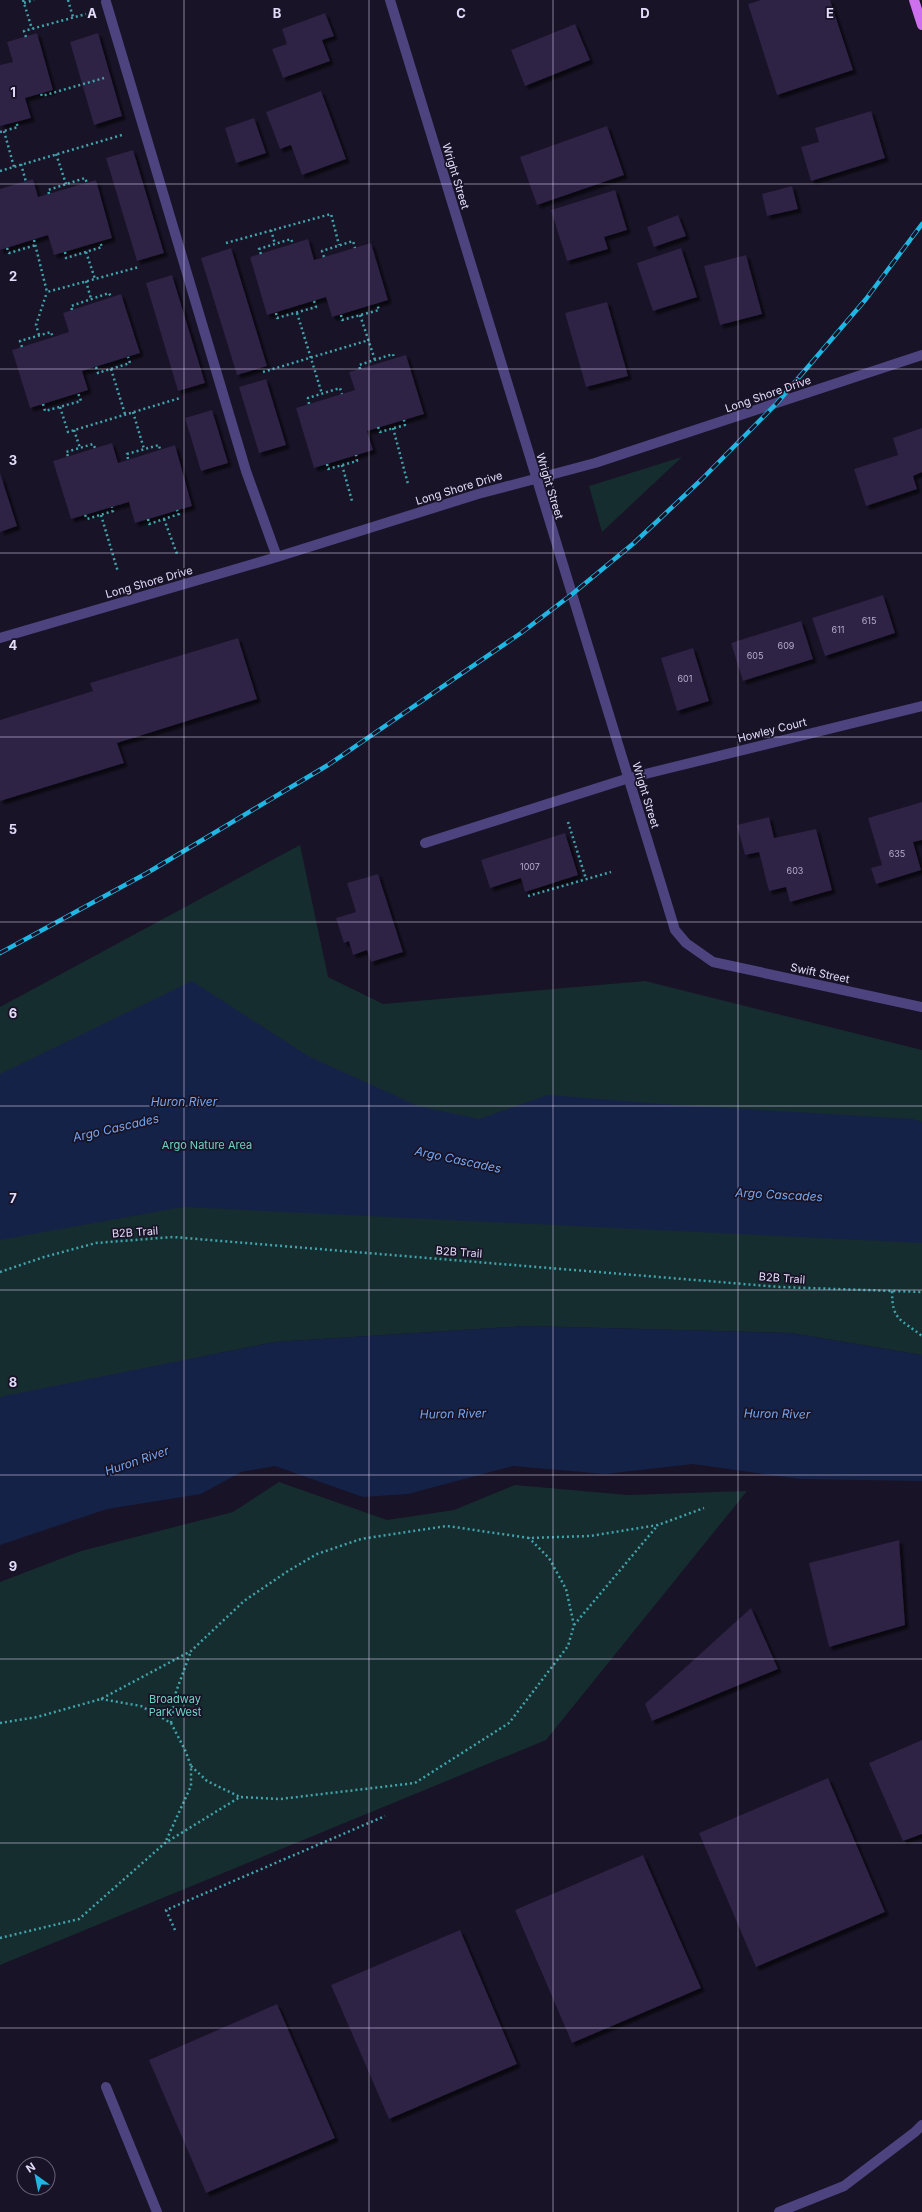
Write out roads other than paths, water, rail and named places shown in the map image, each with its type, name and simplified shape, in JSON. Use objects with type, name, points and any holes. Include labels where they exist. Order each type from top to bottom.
[{"type":"main road","points":[[914,0],[922,25]]},
{"type":"street","name":"Wright Street","points":[[390,0],[675,930],[686,943],[713,962]]},
{"type":"street","points":[[107,5],[246,471],[277,557]]},
{"type":"street","name":"Long Shore Drive","points":[[0,638],[277,557],[478,494],[602,460],[922,355]]},
{"type":"street","name":"Howley Court","points":[[425,843],[629,778],[922,706]]},
{"type":"street","name":"Swift Street","points":[[713,962],[922,1007]]},
{"type":"street","points":[[106,2087],[157,2212]]},
{"type":"street","points":[[779,2212],[844,2186],[915,2132],[922,2125]]},
{"type":"water","name":"Huron River","points":[[192,981],[308,1056],[418,1106],[479,1119],[548,1095],[662,1104],[913,1119],[922,1122],[922,1243],[183,1207],[0,1240],[0,1074]]},
{"type":"water","name":"Huron River","points":[[526,1326],[791,1333],[922,1355],[922,1481],[800,1479],[693,1464],[605,1474],[513,1466],[408,1494],[363,1497],[275,1466],[241,1472],[201,1494],[107,1509],[0,1545],[0,1398],[4,1396],[275,1342]]},
{"type":"railway","points":[[0,953],[147,873],[328,765],[521,633],[571,595],[634,543],[701,480],[777,403],[866,299],[922,224]]},
{"type":"water label","name":"Argo Cascades","points":[[116,1128]]},
{"type":"water label","name":"Argo Cascades","points":[[458,1160]]},
{"type":"water label","name":"Argo Cascades","points":[[779,1195]]},
{"type":"park label","name":"Argo Nature Area","points":[[207,1145]]},
{"type":"park label","name":"Broadway Park West","points":[[175,1705]]}]
